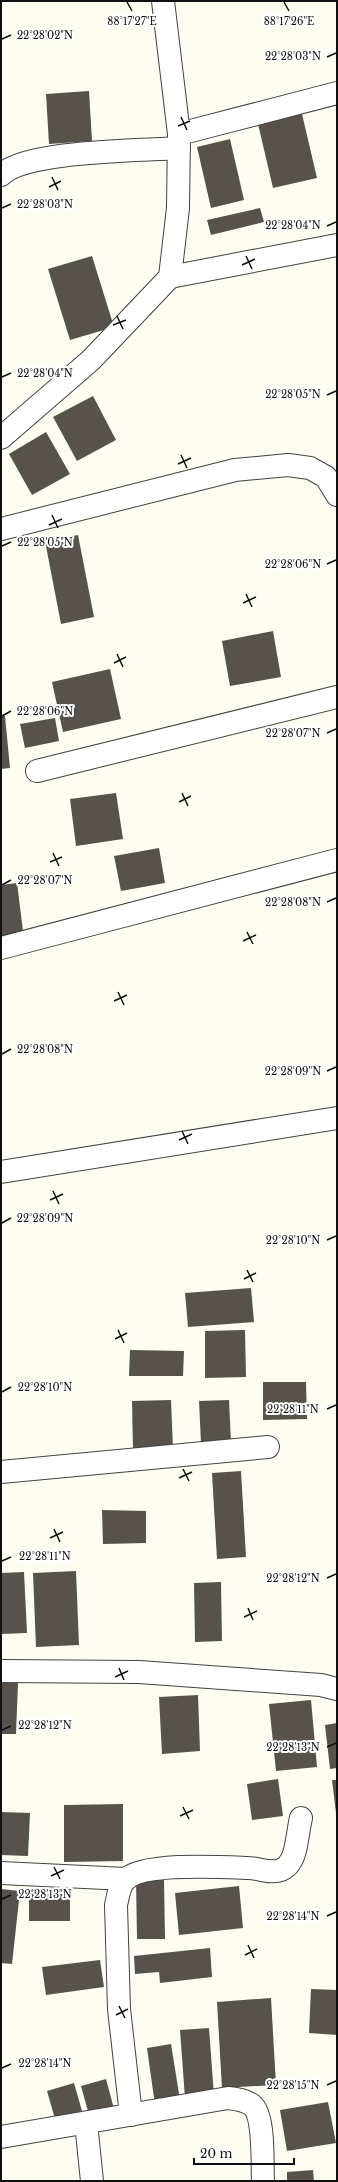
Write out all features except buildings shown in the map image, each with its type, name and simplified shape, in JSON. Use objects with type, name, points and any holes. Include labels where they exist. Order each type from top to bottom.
[{"type":"street","points":[[163,1],[179,141],[178,208],[170,277]]},
{"type":"street","points":[[1,175],[6,170],[27,161],[179,141],[337,93]]},
{"type":"street","points":[[1,438],[92,360],[170,277],[337,245]]},
{"type":"street","points":[[1,529],[235,470],[288,465],[310,468],[326,477],[337,495]]},
{"type":"street","points":[[37,771],[337,697]]},
{"type":"street","points":[[1,948],[337,860]]},
{"type":"street","points":[[1,1172],[337,1118]]},
{"type":"street","points":[[1,1472],[268,1447]]},
{"type":"street","points":[[1,1671],[138,1672],[321,1684],[337,1689]]},
{"type":"street","points":[[132,2115],[119,2009],[116,1905],[120,1888],[126,1879],[139,1872],[161,1868],[206,1867],[250,1868],[270,1871],[282,1870],[291,1862],[300,1818]]},
{"type":"street","points":[[1,1873],[126,1879]]},
{"type":"street","points":[[1,2137],[228,2098],[241,2100],[253,2106],[260,2118],[263,2181]]},
{"type":"street","points":[[86,2123],[92,2181]]}]
